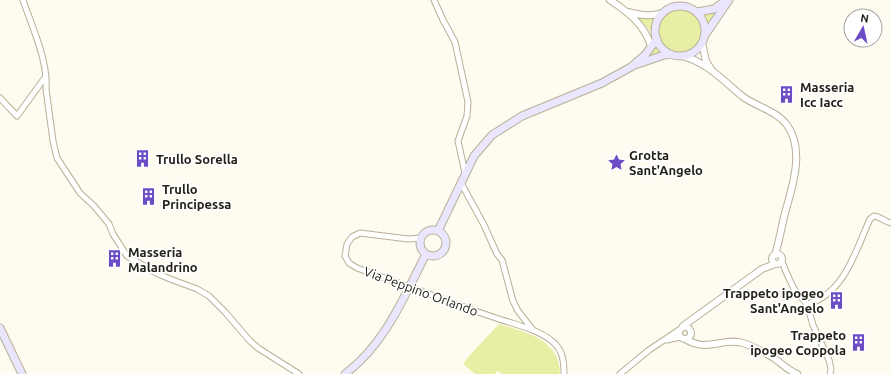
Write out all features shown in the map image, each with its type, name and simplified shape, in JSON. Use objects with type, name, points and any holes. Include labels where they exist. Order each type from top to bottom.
[{"type":"main road","points":[[697,12],[714,9],[728,0]]},
{"type":"main road","points":[[438,231],[474,156],[492,135],[522,116],[569,98],[602,83],[631,67],[664,55],[671,54],[682,56],[694,52],[702,43],[705,35],[728,0]]},
{"type":"main road","points":[[631,67],[645,55],[651,46],[656,38],[656,24],[662,13],[668,9],[676,6],[683,6],[691,8],[697,12],[703,19],[705,35]]},
{"type":"main road","points":[[656,38],[665,50],[671,54]]},
{"type":"main road","points":[[434,230],[438,231],[444,237],[446,245],[444,249],[438,255],[434,256],[426,254],[421,248],[421,238],[426,232],[434,230]]},
{"type":"main road","points":[[345,374],[368,354],[383,333],[426,254]]},
{"type":"main road","points":[[0,328],[22,374]]},
{"type":"street","points":[[23,0],[32,21],[44,66],[53,141],[57,158],[80,193],[94,206],[109,224],[113,234],[127,256],[156,273],[198,289],[209,296],[258,348],[300,374]]},
{"type":"street","points":[[434,0],[455,42],[468,102],[467,116],[458,142],[465,173]]},
{"type":"street","points":[[610,0],[626,11],[643,28],[656,38]]},
{"type":"street","points":[[626,11],[641,16],[662,13]]},
{"type":"street","points":[[643,28],[651,46]]},
{"type":"street","points":[[702,43],[706,61],[716,75]]},
{"type":"street","points":[[682,56],[700,62],[745,99],[777,116],[787,125],[792,134],[796,160],[794,178],[782,226],[777,260],[786,272],[794,289],[807,304],[813,325],[829,360],[831,369],[830,374]]},
{"type":"street","points":[[0,98],[17,116],[46,76]]},
{"type":"street","points":[[461,183],[484,225],[497,254],[502,260],[512,301],[533,331]]},
{"type":"street","points":[[807,304],[828,295],[846,271],[870,219],[874,216],[879,216],[891,223]]},
{"type":"street","name":"Via Peppino Orlando","points":[[421,238],[408,239],[360,233],[352,237],[347,244],[345,256],[349,263],[358,268],[545,336],[558,348],[563,358],[564,374]]},
{"type":"street","points":[[777,260],[766,263],[762,269],[694,318],[686,330],[678,334],[694,344],[707,346],[729,342],[744,343],[773,358],[797,374]]},
{"type":"street","points":[[662,341],[689,337],[686,330]]},
{"type":"street","points":[[620,374],[648,350],[662,341],[686,330]]},
{"type":"street","points":[[686,330],[698,344]]},
{"type":"green space","points":[[676,10],[684,10],[692,13],[698,19],[701,31],[698,43],[692,49],[684,52],[676,52],[668,49],[662,43],[659,35],[659,27],[662,19],[668,13]]},
{"type":"green space","points":[[717,11],[718,13],[709,25],[704,14]]},
{"type":"green space","points":[[637,17],[657,18],[655,19],[652,33]]},
{"type":"green space","points":[[655,45],[659,46],[664,52],[648,56]]},
{"type":"green space","points":[[499,324],[540,339],[548,345],[558,362],[560,374],[503,374],[497,371],[495,374],[475,374],[463,364]]},
{"type":"place","name":"Masseria Icc Iacc","points":[[787,94]]},
{"type":"place","name":"Trullo Sorella","points":[[143,159]]},
{"type":"place","name":"Grotta Sant'Angelo","points":[[616,162]]},
{"type":"place","name":"Trullo Principessa","points":[[149,196]]},
{"type":"place","name":"Masseria Malandrino","points":[[115,259]]},
{"type":"place","name":"Trappeto ipogeo Sant'Angelo","points":[[837,300]]},
{"type":"place","name":"Trappeto ipogeo Coppola","points":[[859,342]]}]
